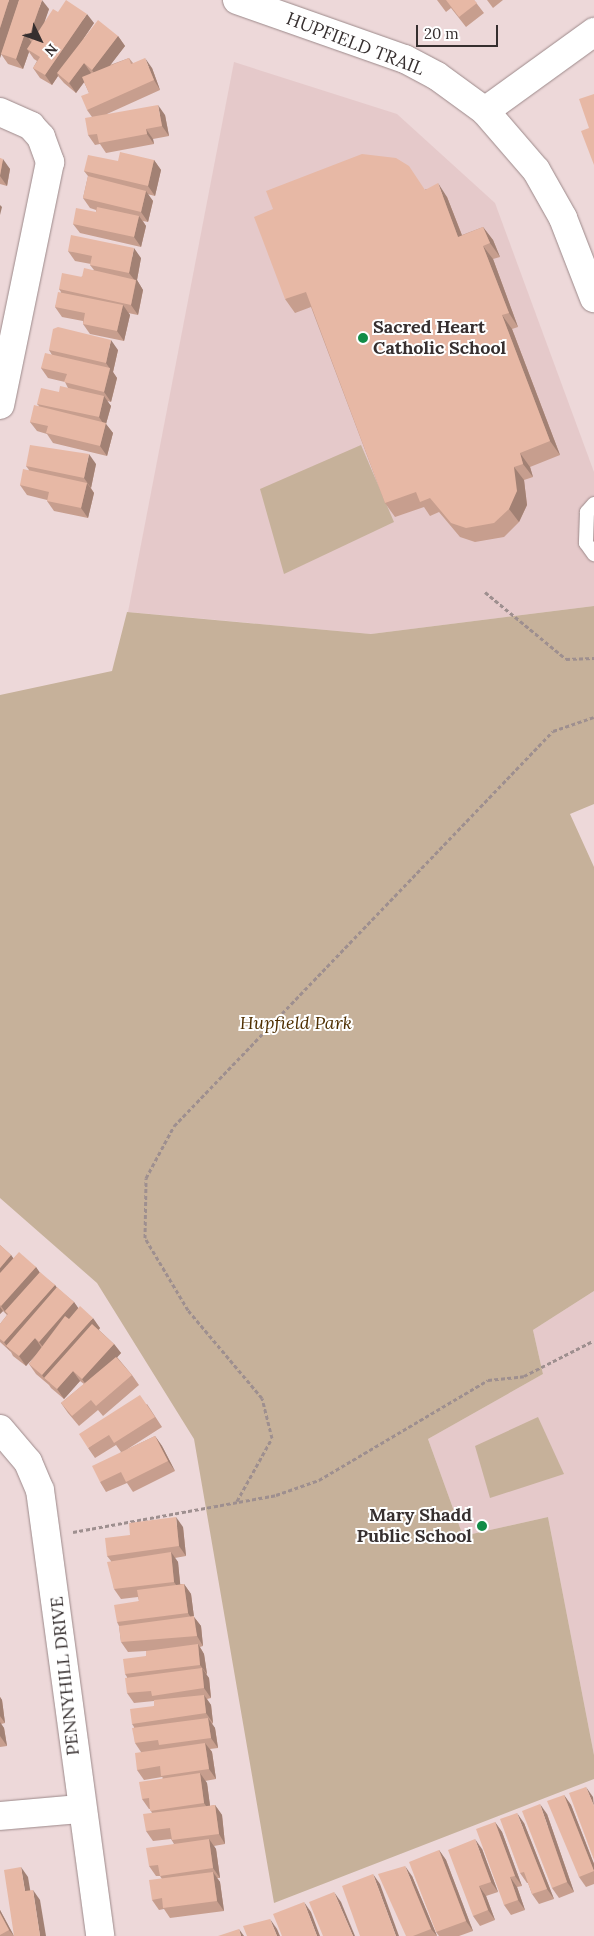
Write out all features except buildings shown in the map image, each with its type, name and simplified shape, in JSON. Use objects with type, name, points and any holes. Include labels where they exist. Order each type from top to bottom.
[{"type":"street","name":"HUPFIELD TRAIL","points":[[237,0],[405,59],[438,76],[485,111],[536,170],[563,218],[594,298]]},
{"type":"street","points":[[485,111],[594,32]]},
{"type":"street","points":[[0,112],[31,126],[41,137],[50,162],[0,404]]},
{"type":"street","name":"PENNYHILL DRIVE","points":[[0,1429],[28,1462],[40,1490],[48,1538],[80,1809],[100,1936]]},
{"type":"street","points":[[0,1816],[80,1809]]},
{"type":"lane","points":[[594,504],[586,512],[586,543],[594,554]]},
{"type":"path","points":[[484,592],[566,659],[594,658]]},
{"type":"path","points":[[237,1501],[272,1438],[262,1398],[188,1310],[145,1238],[146,1178],[174,1126],[546,738],[553,731],[594,716]]},
{"type":"path","points":[[48,1538],[104,1523],[237,1501],[319,1480],[488,1380],[524,1376],[593,1341]]},
{"type":"shaded area","name":"Sacred Heart Catholic School","points":[[234,62],[397,114],[495,203],[594,472],[594,606],[371,634],[128,612]]},
{"type":"shaded area","name":"Mary Shadd Public School","points":[[594,1291],[594,1755],[548,1517],[463,1536],[428,1439],[543,1374],[533,1330]]},
{"type":"green space","points":[[361,445],[394,522],[284,574],[260,489]]},
{"type":"green space","name":"Hupfield Park","points":[[594,606],[594,804],[570,814],[594,867],[594,1291],[533,1330],[543,1374],[428,1439],[463,1536],[548,1517],[594,1755],[594,1779],[274,1903],[194,1439],[97,1283],[0,1198],[0,695],[112,671],[127,612],[371,634]]},
{"type":"green space","points":[[538,1417],[564,1474],[490,1498],[475,1446]]},
{"type":"place","name":"Sacred Heart Catholic School","points":[[363,338]]},
{"type":"place","name":"Mary Shadd Public School","points":[[482,1526]]}]
